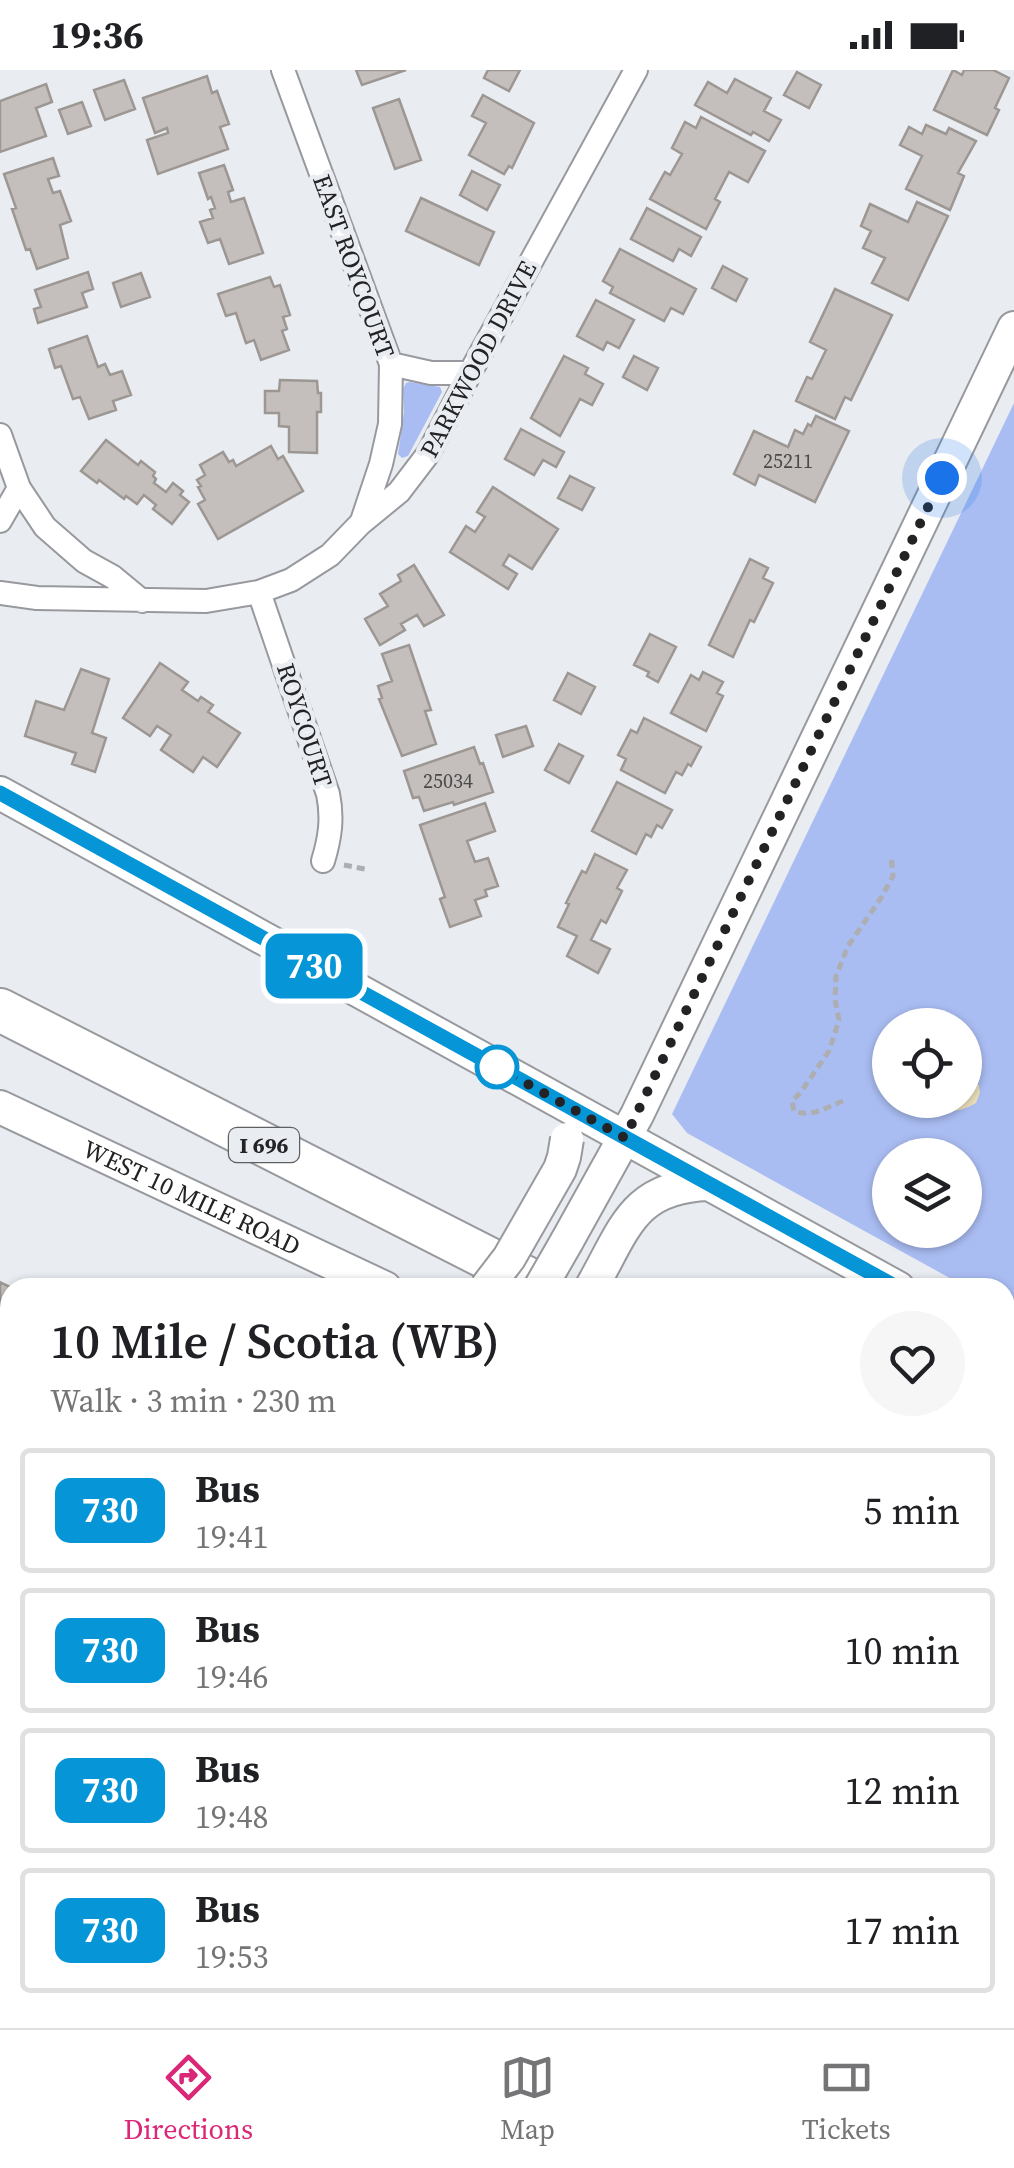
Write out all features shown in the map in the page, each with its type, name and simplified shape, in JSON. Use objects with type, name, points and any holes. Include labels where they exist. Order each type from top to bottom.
[{"type":"highway","name":"I 696","points":[[0,1010],[523,1278]]},
{"type":"main road","points":[[549,1278],[619,1150],[998,377],[1014,328]]},
{"type":"main road","points":[[0,793],[556,1100],[619,1150],[708,1184],[880,1278]]},
{"type":"main road","points":[[494,1278],[560,1169],[567,1139],[562,1110],[556,1100]]},
{"type":"main road","name":"WEST 10 MILE ROAD","points":[[0,1107],[365,1278]]},
{"type":"main road","points":[[598,1278],[644,1203],[670,1189],[708,1184]]},
{"type":"street","name":"EAST ROYCOURT","points":[[283,70],[392,364],[390,424],[382,464],[360,524]]},
{"type":"street","name":"PARKWOOD DRIVE","points":[[0,593],[37,598],[206,601],[259,592],[290,580],[330,555],[399,492],[428,454],[636,70]]},
{"type":"street","points":[[392,364],[430,373],[470,372]]},
{"type":"street","points":[[0,435],[18,488],[45,526],[84,561],[142,600]]},
{"type":"street","points":[[0,522],[18,488]]},
{"type":"street","name":"ROYCOURT","points":[[259,592],[328,794],[332,811],[323,861]]},
{"type":"path","points":[[843,1101],[802,1114],[794,1111],[792,1102],[829,1052],[839,1020],[836,976],[848,946],[893,876],[891,855]]},
{"type":"shaded area","points":[[410,382],[440,387],[442,392],[408,456],[402,458],[398,454],[403,389]]},
{"type":"shaded area","points":[[1014,403],[1014,1278],[950,1278],[895,1248],[982,1248],[982,1138],[872,1138],[872,1235],[687,1133],[672,1114]]},
{"type":"building","points":[[356,70],[406,70],[362,85]]},
{"type":"building","points":[[488,70],[520,70],[509,91],[484,78]]},
{"type":"building","points":[[953,70],[962,75],[964,70],[993,70],[1009,78],[987,135],[934,110]]},
{"type":"building","points":[[797,72],[821,85],[809,108],[784,95]]},
{"type":"building","points":[[207,76],[229,124],[220,127],[228,149],[158,174],[147,140],[168,133],[167,128],[155,133],[143,98]]},
{"type":"building","points":[[735,79],[771,98],[764,111],[781,120],[769,141],[695,105],[708,82],[727,93]]},
{"type":"building","points":[[124,80],[135,109],[105,120],[94,90]]},
{"type":"building","points":[[46,84],[52,102],[36,108],[46,136],[0,152],[0,101]]},
{"type":"building","points":[[483,95],[534,123],[512,168],[509,166],[504,174],[469,155],[486,123],[472,116]]},
{"type":"building","points":[[399,99],[421,160],[395,169],[373,108]]},
{"type":"building","points":[[82,102],[91,126],[68,134],[59,110]]},
{"type":"building","points":[[701,117],[765,151],[748,182],[729,172],[706,229],[650,199],[665,172],[670,175],[682,154],[672,148],[685,122],[696,128]]},
{"type":"building","points":[[926,125],[946,134],[949,128],[976,141],[958,173],[964,176],[950,210],[906,189],[922,156],[900,145],[909,127],[922,134]]},
{"type":"building","points":[[53,158],[59,176],[48,179],[53,193],[60,191],[71,221],[60,225],[68,258],[37,269],[30,249],[26,250],[4,174]]},
{"type":"building","points":[[224,165],[233,190],[228,192],[231,202],[244,198],[263,253],[229,264],[220,239],[208,243],[200,222],[213,218],[210,210],[215,208],[199,173]]},
{"type":"building","points":[[472,171],[500,185],[487,210],[460,195]]},
{"type":"building","points":[[421,198],[494,232],[479,265],[406,231]]},
{"type":"building","points":[[917,202],[948,216],[908,300],[872,283],[885,258],[863,248],[871,231],[861,226],[870,204],[908,222]]},
{"type":"building","points":[[647,208],[701,237],[691,256],[679,249],[673,261],[631,239]]},
{"type":"building","points":[[620,249],[696,289],[683,314],[671,308],[664,321],[610,293],[613,287],[603,281]]},
{"type":"building","points":[[723,266],[747,279],[736,301],[712,288]]},
{"type":"building","points":[[88,272],[93,289],[82,293],[87,307],[38,323],[34,309],[41,307],[35,290]]},
{"type":"building","points":[[141,273],[150,297],[121,307],[113,283]]},
{"type":"building","points":[[270,277],[274,287],[280,285],[290,315],[283,317],[287,329],[282,331],[289,350],[261,360],[254,340],[246,343],[236,313],[226,316],[218,294]]},
{"type":"building","points":[[835,289],[892,315],[851,400],[845,397],[835,419],[796,401],[826,350],[810,342]]},
{"type":"building","points":[[596,300],[634,320],[619,348],[607,342],[603,350],[577,336]]},
{"type":"building","points":[[87,336],[98,367],[105,364],[110,375],[122,371],[131,395],[113,401],[116,410],[89,419],[80,397],[73,399],[61,366],[55,368],[49,349]]},
{"type":"building","points":[[564,356],[588,368],[585,374],[603,384],[592,405],[580,399],[560,436],[531,418]]},
{"type":"building","points":[[634,356],[658,368],[647,390],[623,377]]},
{"type":"building","points":[[280,380],[317,381],[321,412],[317,412],[317,453],[289,452],[289,427],[279,426],[279,413],[265,413],[265,391],[279,391]]},
{"type":"building","points":[[816,416],[849,431],[815,502],[759,475],[755,485],[734,474],[754,431],[788,447],[795,430],[803,434]]},
{"type":"building","points":[[521,429],[564,452],[556,467],[543,460],[534,475],[505,459]]},
{"type":"building","points":[[106,440],[138,465],[141,461],[155,472],[154,483],[166,492],[173,483],[183,491],[180,495],[189,502],[172,524],[153,509],[156,505],[144,495],[137,504],[81,471]]},
{"type":"building","points":[[271,446],[278,459],[283,456],[303,491],[218,539],[198,504],[205,500],[197,480],[205,475],[200,465],[223,452],[236,466]]},
{"type":"building","points":[[570,476],[594,488],[582,510],[558,498]]},
{"type":"building","points":[[493,487],[558,529],[532,569],[509,555],[503,565],[517,574],[508,589],[450,552],[466,526],[475,532],[485,517],[477,512]]},
{"type":"building","points":[[750,559],[768,568],[763,578],[773,583],[733,657],[709,645]]},
{"type":"building","points":[[414,565],[444,615],[424,626],[417,615],[401,624],[405,630],[380,645],[365,619],[388,606],[380,594],[401,581],[398,575]]},
{"type":"building","points":[[650,634],[676,647],[658,682],[634,665]]},
{"type":"building","points":[[409,645],[431,710],[425,711],[436,744],[402,756],[379,699],[382,698],[378,686],[392,681],[382,654]]},
{"type":"building","points":[[160,663],[188,682],[182,690],[213,705],[208,712],[240,733],[217,767],[203,757],[193,772],[161,750],[171,735],[157,726],[150,736],[123,718]]},
{"type":"building","points":[[81,669],[109,679],[92,733],[106,738],[95,772],[72,764],[76,753],[25,736],[36,701],[64,710]]},
{"type":"building","points":[[703,672],[723,682],[717,693],[723,696],[706,731],[671,713],[691,675],[699,680]]},
{"type":"building","points":[[568,673],[595,687],[581,714],[554,700]]},
{"type":"building","points":[[644,718],[701,747],[682,775],[676,772],[665,793],[621,770],[626,759],[618,755],[631,730],[637,733]]},
{"type":"building","points":[[526,726],[533,746],[503,757],[496,735]]},
{"type":"building","points":[[559,744],[583,756],[569,783],[545,770]]},
{"type":"building","points":[[474,747],[493,792],[424,811],[419,797],[413,798],[404,771]]},
{"type":"building","points":[[617,782],[672,810],[662,828],[657,825],[651,837],[646,834],[636,854],[592,831]]},
{"type":"building","points":[[485,803],[495,831],[467,841],[475,862],[488,858],[498,886],[485,890],[487,896],[475,900],[481,916],[450,927],[440,899],[445,897],[420,825]]},
{"type":"building","points":[[595,854],[627,870],[617,888],[622,891],[606,923],[601,920],[591,940],[610,949],[598,973],[567,956],[577,936],[558,927],[582,871],[586,873]]},
{"type":"bus line","name":"730","points":[[0,793],[880,1278]]},
{"type":"route","points":[[497,1067],[625,1138],[942,478]]}]
